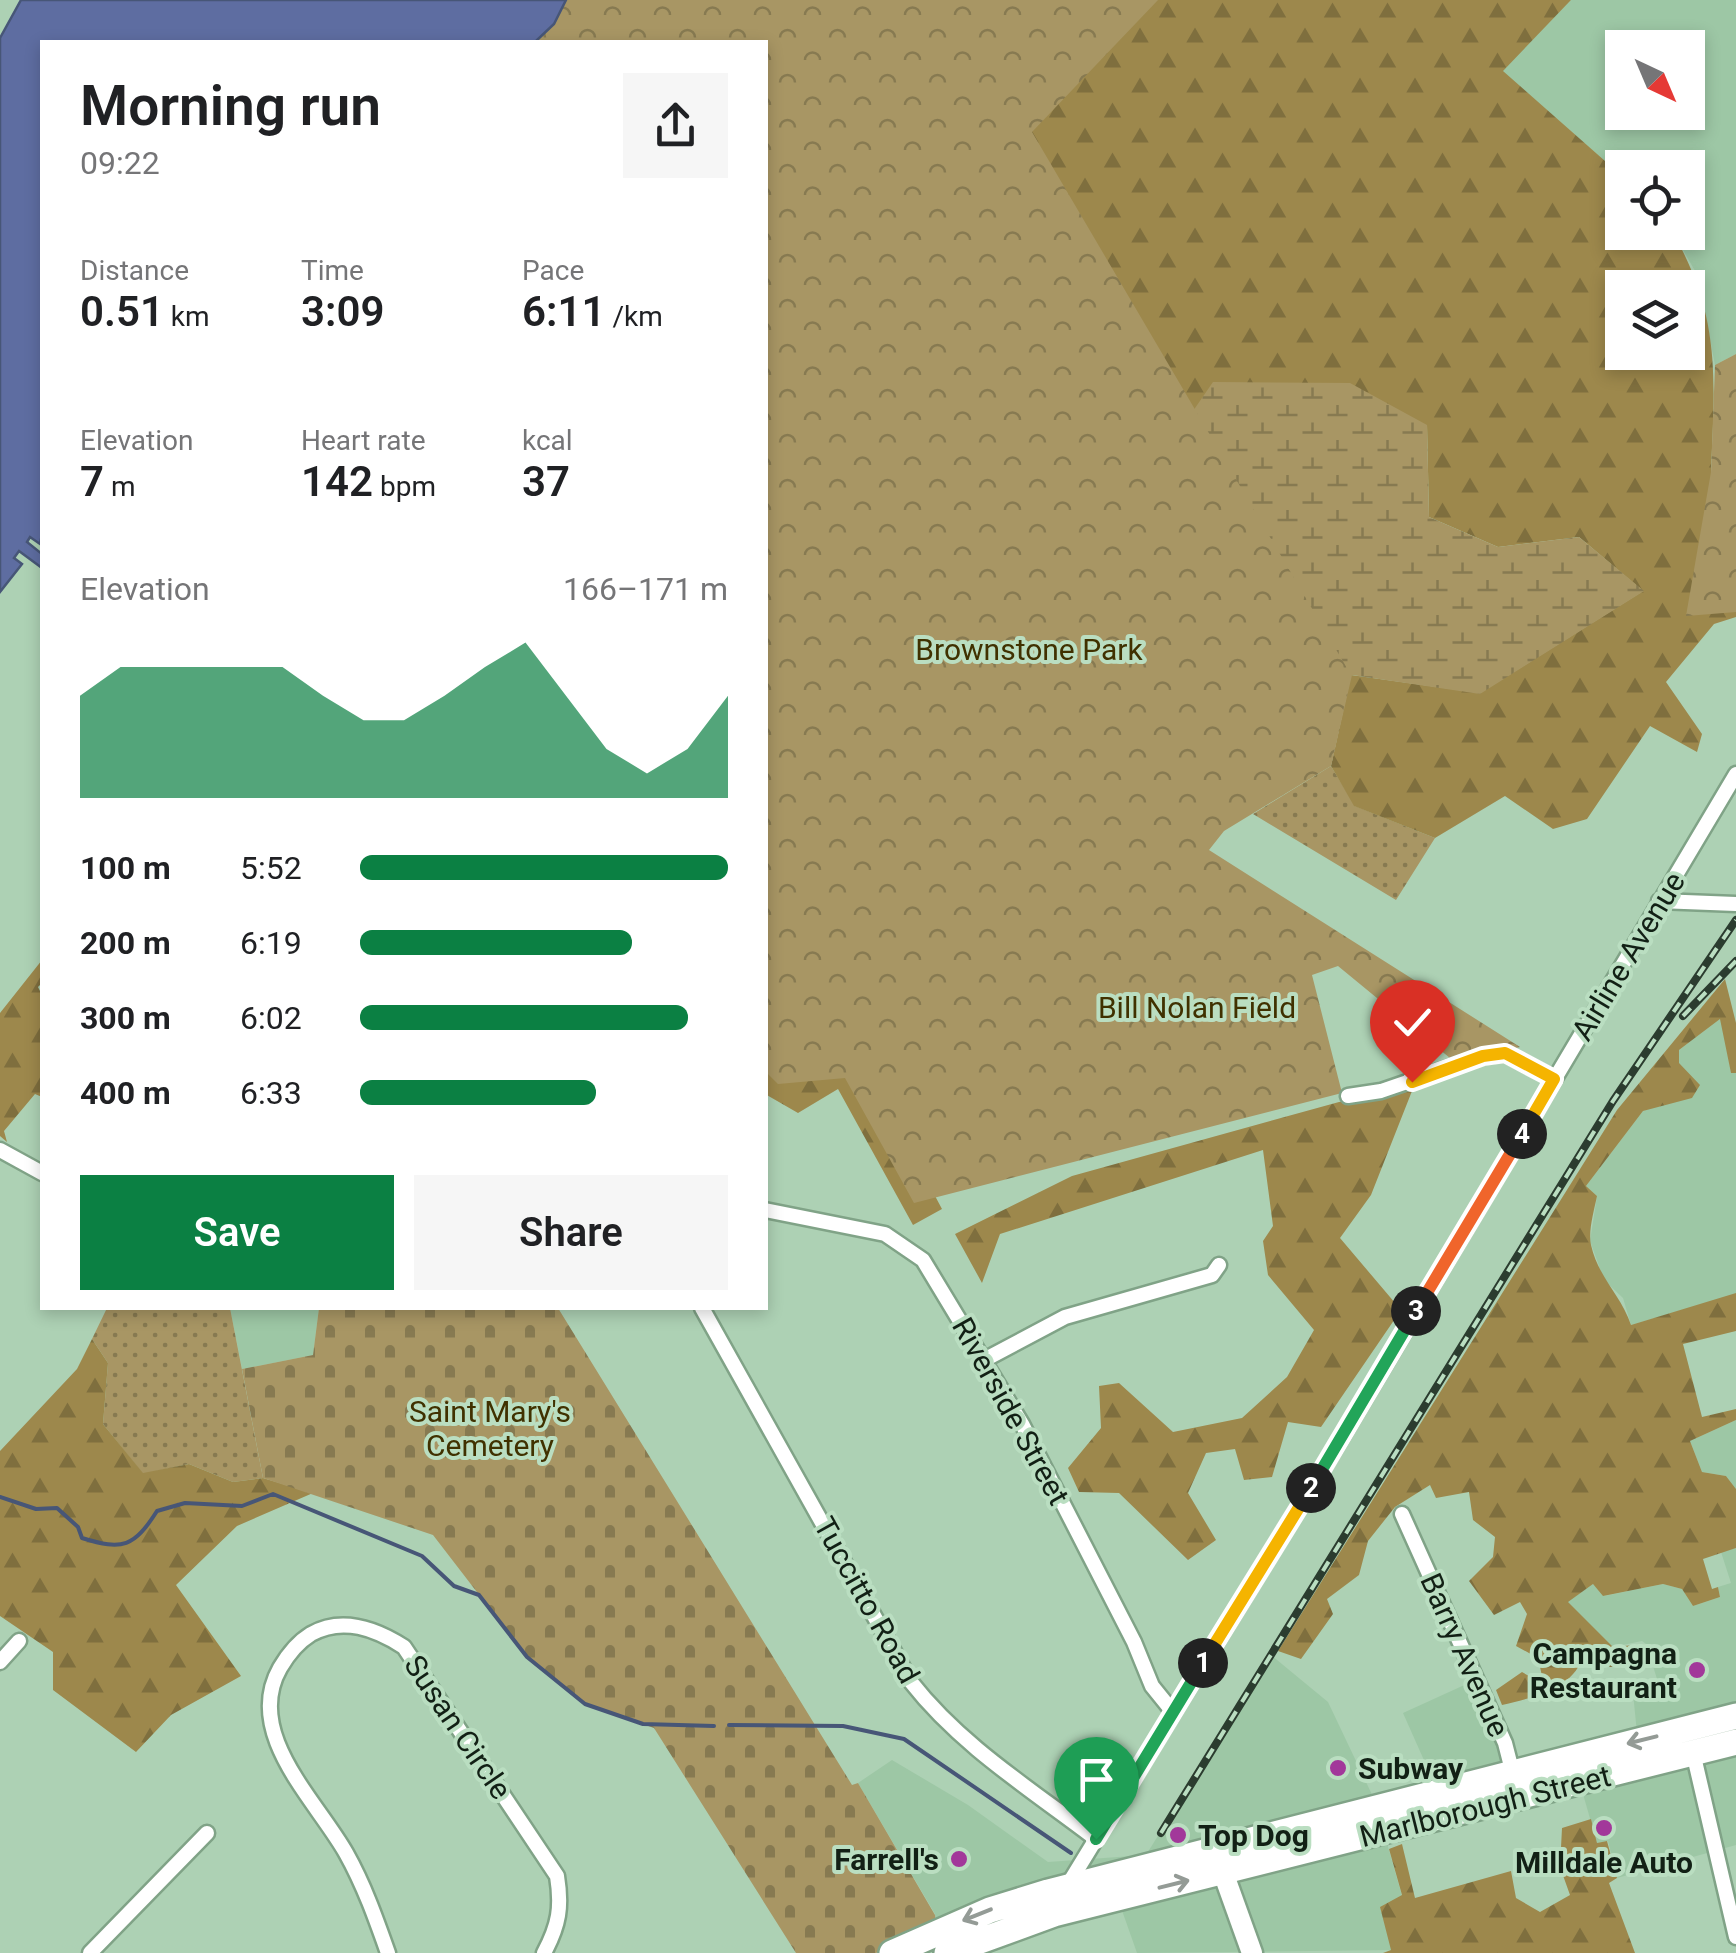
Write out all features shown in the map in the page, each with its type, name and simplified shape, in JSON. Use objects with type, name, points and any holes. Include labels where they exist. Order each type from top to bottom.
[{"type":"highway","name":"Marlborough Street","points":[[892,1953],[990,1910],[1070,1899],[1690,1741],[1736,1716]]},
{"type":"highway","name":"Marlborough Street","points":[[1690,1741],[1736,1742]]},
{"type":"highway","name":"Marlborough Street","points":[[946,1953],[1070,1899]]},
{"type":"street","name":"Airline Avenue","points":[[1070,1899],[1096,1839],[1736,774]]},
{"type":"street","points":[[1660,902],[1736,904]]},
{"type":"street","points":[[1348,1096],[1381,1091],[1483,1056],[1505,1053],[1554,1079]]},
{"type":"street","points":[[0,1150],[40,1172]]},
{"type":"street","name":"Riverside Street","points":[[768,1211],[857,1226],[899,1240],[933,1274],[984,1360],[1126,1625],[1152,1686],[1174,1712]]},
{"type":"street","points":[[984,1360],[1065,1317],[1206,1277],[1219,1265]]},
{"type":"street","name":"Tuccitto Road","points":[[703,1310],[910,1682],[964,1739],[1096,1839]]},
{"type":"street","name":"Barry Avenue","points":[[1402,1514],[1505,1743],[1515,1786]]},
{"type":"street","name":"Susan Circle","points":[[388,1953],[364,1886],[290,1766],[272,1731],[268,1709],[272,1683],[288,1655],[310,1634],[343,1624],[379,1630],[404,1646],[548,1862],[556,1876],[562,1903],[557,1929],[544,1953]]},
{"type":"street","points":[[0,1662],[20,1640]]},
{"type":"street","points":[[1690,1741],[1736,1938]]},
{"type":"street","points":[[90,1953],[206,1833]]},
{"type":"street","points":[[1219,1861],[1252,1953]]},
{"type":"shaded area","points":[[1571,0],[1736,0],[1736,354],[1715,365],[1705,313],[1705,270],[1695,270],[1683,250],[1705,250],[1705,150],[1605,150],[1605,161],[1502,71]]},
{"type":"shaded area","points":[[1721,1018],[1731,1072],[1736,1073],[1736,1294],[1631,1325],[1623,1298],[1604,1280],[1590,1241],[1597,1196],[1586,1186],[1643,1111],[1673,1100],[1679,1050]]},
{"type":"shaded area","points":[[230,1310],[319,1310],[313,1355],[242,1369]]},
{"type":"shaded area","points":[[1736,1420],[1736,1489],[1726,1476],[1702,1472],[1690,1441]]},
{"type":"shaded area","points":[[1736,1548],[1736,1707],[1637,1733],[1633,1693],[1644,1683],[1658,1682],[1646,1644],[1642,1641],[1613,1647],[1567,1602],[1593,1584],[1604,1596],[1663,1584],[1682,1589],[1693,1606],[1720,1597],[1718,1587],[1731,1583],[1721,1552]]},
{"type":"shaded area","points":[[1271,1655],[1328,1702],[1375,1801],[1402,1896],[1391,1950],[1137,1953],[1107,1868],[936,1924],[935,1914],[858,1783],[892,1760],[968,1805],[1048,1862],[1146,1855]]},
{"type":"shaded area","points":[[1471,1682],[1504,1764],[1429,1786],[1431,1776],[1403,1713]]},
{"type":"shaded area","points":[[1736,1755],[1736,1845],[1617,1878],[1608,1841],[1597,1843],[1583,1794]]},
{"type":"green space","name":"Brownstone Park","points":[[566,0],[1158,0],[1032,132],[1351,675],[1331,766],[1224,831],[1209,850],[1520,1047],[1456,1063],[1338,966],[1312,975],[1342,1093],[914,1203],[845,1078],[778,1084],[768,1074],[768,40],[537,40],[554,24]]},
{"type":"green space","points":[[571,0],[1571,0],[1503,71],[1605,161],[1605,250],[1682,250],[1691,270],[1605,270],[1605,370],[1705,370],[1705,313],[1713,378],[1711,472],[1736,485],[1736,617],[1714,624],[1666,682],[1702,734],[1697,752],[1650,726],[1587,819],[1553,829],[1505,796],[1435,838],[1354,806],[1331,766],[1351,675],[1480,693],[1643,591],[1579,537],[1498,547],[1429,517],[1427,425],[1138,491],[768,46],[768,40],[535,40],[563,3]]},
{"type":"green space","points":[[1736,354],[1736,612],[1686,616],[1711,472],[1715,365]]},
{"type":"green space","points":[[1213,382],[1350,383],[1427,425],[1429,517],[1498,547],[1579,537],[1644,591],[1480,694],[1352,675],[1331,766],[768,446],[1138,491]]},
{"type":"green space","points":[[1331,766],[1355,806],[1435,838],[1396,900],[1253,814]]},
{"type":"green space","points":[[40,963],[40,1096],[35,1094],[4,1131],[7,1142],[0,1136],[0,1013]]},
{"type":"green space","points":[[1725,979],[1736,1023],[1736,1073],[1731,1073],[1720,1019],[1679,1050],[1679,1063],[1700,1085],[1692,1098],[1643,1111],[1586,1186],[1597,1196],[1590,1234],[1594,1256],[1631,1325],[1736,1293],[1736,1331],[1683,1344],[1702,1417],[1736,1409],[1736,1420],[1690,1441],[1702,1472],[1726,1476],[1736,1489],[1736,1548],[1703,1559],[1712,1589],[1718,1587],[1720,1597],[1693,1606],[1682,1589],[1663,1584],[1603,1596],[1593,1584],[1568,1602],[1613,1647],[1646,1644],[1653,1667],[1610,1667],[1596,1656],[1582,1659],[1577,1670],[1560,1685],[1502,1705],[1496,1690],[1522,1672],[1534,1679],[1542,1676],[1538,1658],[1516,1646],[1527,1614],[1520,1602],[1494,1615],[1469,1581],[1493,1557],[1495,1537],[1473,1520],[1469,1492],[1436,1498],[1430,1485],[1395,1507],[1368,1541],[1359,1575],[1327,1599],[1333,1614],[1301,1659],[1278,1651],[1617,1110]]},
{"type":"green space","points":[[813,1038],[887,1106],[942,1209],[913,1225],[838,1089],[798,1113],[768,1096],[768,1059]]},
{"type":"green space","points":[[1412,1091],[1371,1195],[1340,1238],[1401,1310],[1321,1427],[1288,1422],[1272,1477],[1244,1480],[1235,1449],[1206,1453],[1188,1493],[1216,1540],[1188,1560],[1119,1493],[1079,1492],[1068,1468],[1101,1428],[1099,1386],[1119,1383],[1173,1432],[1242,1418],[1287,1377],[1314,1330],[1268,1275],[1263,1241],[1273,1226],[1263,1150],[1000,1234],[982,1283],[955,1234],[1072,1176],[1339,1102]]},
{"type":"green space","points":[[106,1310],[230,1310],[263,1478],[233,1482],[189,1464],[143,1474],[103,1424],[108,1363],[92,1339]]},
{"type":"green space","name":"Saint Mary's Cemetery","points":[[319,1310],[559,1310],[852,1785],[858,1783],[935,1915],[936,1924],[876,1953],[796,1953],[654,1728],[585,1704],[527,1657],[433,1535],[263,1478],[242,1369],[313,1355]]},
{"type":"green space","points":[[92,1339],[108,1363],[103,1424],[143,1473],[189,1464],[233,1482],[263,1478],[313,1493],[237,1526],[176,1585],[241,1676],[171,1715],[136,1752],[53,1690],[53,1652],[0,1616],[0,1451],[77,1369]]},
{"type":"green space","points":[[1591,1819],[1597,1843],[1607,1841],[1617,1878],[1609,1883],[1635,1953],[1383,1953],[1391,1950],[1380,1907],[1402,1895],[1389,1849],[1402,1844],[1415,1898],[1511,1871],[1516,1898],[1540,1912],[1570,1895],[1560,1867],[1562,1828]]},
{"type":"water","points":[[21,0],[566,0],[554,24],[537,40],[40,40],[40,544],[30,537],[27,542],[40,552],[40,567],[19,551],[14,558],[22,564],[0,592],[0,38]]},
{"type":"waterway","points":[[0,1497],[36,1509],[57,1508],[78,1527],[82,1538],[118,1545],[134,1539],[157,1511],[185,1503],[242,1506],[273,1494],[422,1556],[454,1586],[479,1595],[527,1657],[585,1704],[643,1724],[714,1726]]},
{"type":"waterway","points":[[729,1725],[843,1726],[904,1739],[1071,1853]]},
{"type":"railway","points":[[1161,1833],[1613,1101],[1736,920]]},
{"type":"railway","points":[[1683,1016],[1736,961]]},
{"type":"place","name":"Campagna Restaurant","points":[[1697,1670]]},
{"type":"place","name":"Subway","points":[[1338,1768]]},
{"type":"place","name":"Milldale Auto","points":[[1604,1828]]},
{"type":"place","name":"Top Dog","points":[[1178,1835]]},
{"type":"place","name":"Farrell's","points":[[959,1859]]},
{"type":"route","points":[[1096,1839],[1554,1079],[1505,1053],[1483,1056],[1412,1082]]},
{"type":"park label","name":"Bill Nolan Field","points":[[1197,1007]]}]
